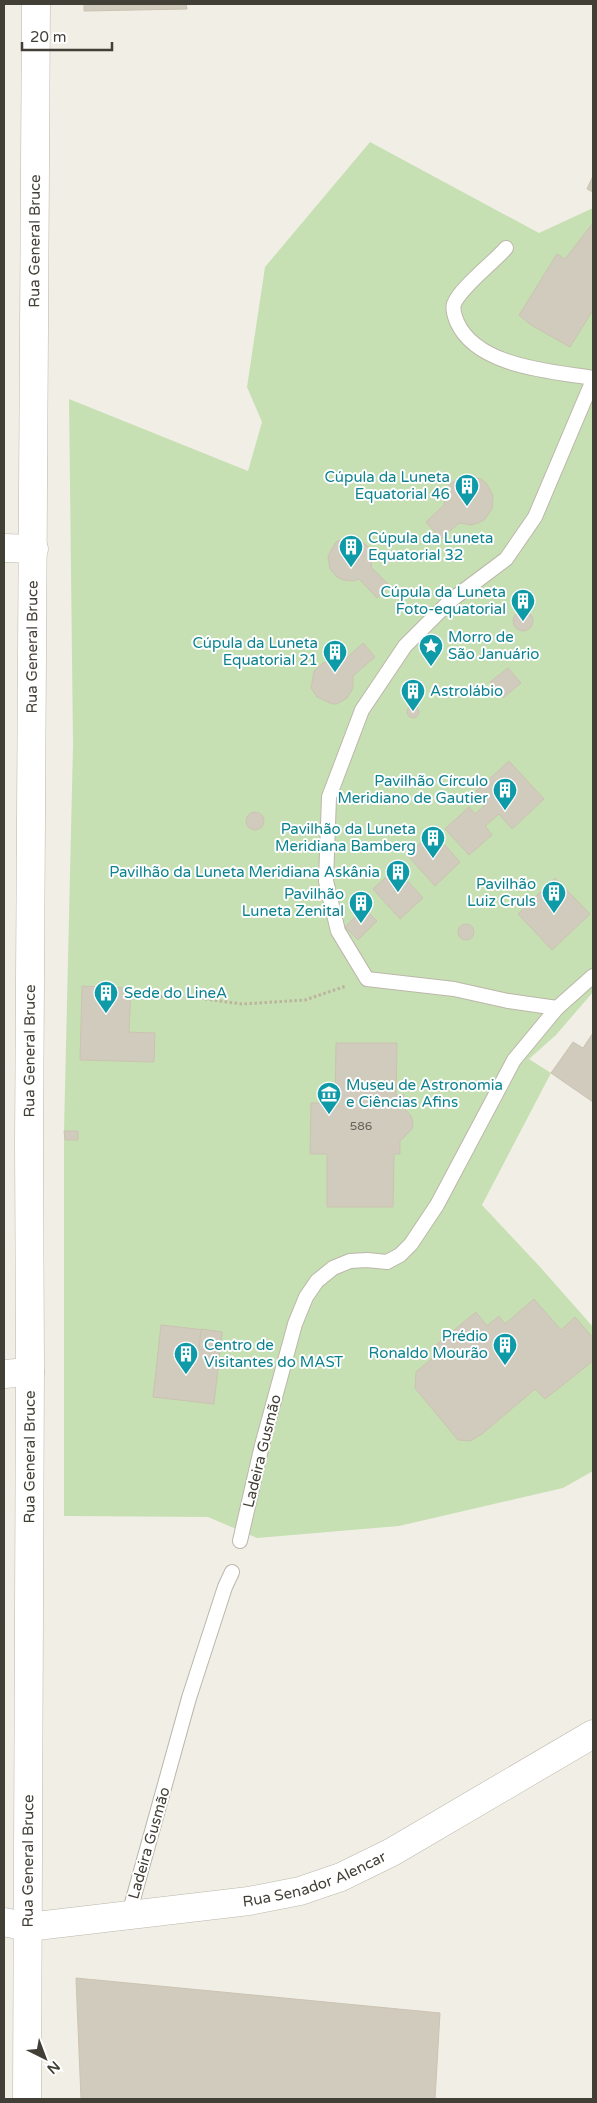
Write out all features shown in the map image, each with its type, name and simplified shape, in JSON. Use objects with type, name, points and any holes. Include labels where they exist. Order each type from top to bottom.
[{"type":"street","name":"Rua General Bruce","points":[[27,2099],[16,1925],[17,1373],[29,1143],[36,4]]},
{"type":"street","points":[[4,548],[34,549]]},
{"type":"street","name":"Rua Senador Alencar","points":[[16,1925],[249,1901],[300,1891],[341,1877],[392,1852],[593,1734]]},
{"type":"lane","points":[[506,248],[456,300],[453,306],[454,316],[461,330],[471,342],[494,357],[520,365],[593,379],[535,517],[506,559],[450,601],[405,646],[362,710],[329,797],[326,881],[338,930],[368,978],[454,989],[508,1001],[557,1008]]},
{"type":"lane","name":"Ladeira Gusmão","points":[[240,1541],[262,1445],[295,1324],[306,1297],[317,1282],[333,1268],[350,1261],[387,1262],[400,1255],[411,1244],[437,1205],[514,1060],[557,1008],[593,976]]},
{"type":"lane","name":"Ladeira Gusmão","points":[[129,1914],[190,1698],[225,1587],[232,1572]]},
{"type":"path","points":[[130,996],[191,997],[242,1004],[304,1000],[368,978]]},
{"type":"green space","points":[[370,142],[539,233],[593,208],[593,992],[556,1035],[529,1059],[551,1073],[482,1205],[593,1327],[593,1471],[563,1488],[399,1526],[257,1538],[208,1517],[64,1516],[64,1131],[73,745],[69,399],[248,471],[262,422],[247,387],[265,267]]},
{"type":"building","points":[[84,4],[186,4],[187,9],[84,11]]},
{"type":"building","points":[[593,176],[593,192],[587,189]]},
{"type":"building","points":[[593,223],[593,310],[570,347],[531,325],[519,315],[557,254],[565,259]]},
{"type":"building","name":"Cúpula da Luneta Equatorial 46","points":[[466,476],[481,479],[487,484],[493,496],[492,509],[484,520],[472,525],[459,523],[441,539],[426,522],[444,505],[446,489],[451,483]]},
{"type":"building","name":"Cúpula da Luneta Equatorial 32","points":[[345,538],[356,538],[369,547],[372,556],[371,567],[390,586],[377,598],[359,579],[354,581],[343,580],[337,577],[330,569],[328,557],[330,552],[336,542]]},
{"type":"building","name":"Cúpula da Luneta Foto-equatorial","points":[[519,611],[527,611],[533,617],[533,625],[527,631],[519,631],[513,625],[513,617]]},
{"type":"building","name":"Cúpula da Luneta Equatorial 21","points":[[363,643],[375,657],[353,676],[353,688],[347,698],[337,704],[332,704],[317,697],[311,688],[314,671],[323,663],[329,661],[341,663]]},
{"type":"building","points":[[508,668],[521,683],[503,698],[490,682]]},
{"type":"building","name":"Astrolábio","points":[[411,706],[415,706],[419,712],[415,718],[411,718],[407,714],[407,710]]},
{"type":"building","name":"Pavilhão Círculo Meridiano de Gautier","points":[[509,761],[544,799],[512,829],[499,814],[485,826],[492,835],[469,855],[445,829],[469,807],[475,814],[487,803],[476,791]]},
{"type":"building","points":[[255,812],[261,815],[264,821],[261,827],[255,830],[249,827],[246,821],[249,815]]},
{"type":"building","name":"Pavilhão da Luneta Meridiana Bamberg","points":[[433,832],[460,862],[435,886],[407,855]]},
{"type":"building","name":"Pavilhão da Luneta Meridiana Askânia","points":[[396,868],[423,898],[400,919],[373,889]]},
{"type":"building","name":"Pavilhão Luiz Cruls","points":[[555,878],[590,914],[552,950],[518,914]]},
{"type":"building","name":"Pavilhão Luneta Zenital","points":[[364,908],[377,921],[358,940],[345,927]]},
{"type":"building","points":[[463,924],[469,924],[474,929],[472,938],[463,940],[458,935],[458,929]]},
{"type":"building","name":"Sede do LineA","points":[[82,986],[131,988],[129,1032],[155,1033],[154,1062],[80,1060]]},
{"type":"building","points":[[593,1033],[593,1102],[551,1073],[573,1042],[583,1048]]},
{"type":"building","points":[[336,1043],[397,1043],[396,1095],[404,1095],[404,1108],[411,1116],[413,1122],[412,1129],[400,1141],[400,1154],[394,1154],[393,1207],[327,1207],[327,1154],[310,1154],[311,1103],[335,1103]]},
{"type":"building","points":[[64,1131],[78,1131],[78,1140],[65,1140]]},
{"type":"building","name":"Prédio Ronaldo Mourão","points":[[534,1299],[561,1330],[575,1317],[593,1338],[593,1361],[545,1399],[535,1389],[482,1434],[470,1441],[458,1440],[415,1388],[416,1372],[440,1352],[436,1345],[476,1312],[487,1326],[499,1316],[505,1324]]},
{"type":"building","name":"Centro de Visitantes do MAST","points":[[161,1325],[222,1332],[214,1404],[153,1397]]},
{"type":"building","points":[[201,1329],[222,1332],[220,1352],[199,1349]]},
{"type":"building","points":[[76,1978],[440,2013],[435,2099],[81,2099]]},
{"type":"place","name":"Cúpula da Luneta Equatorial 46","points":[[467,507]]},
{"type":"place","name":"Cúpula da Luneta Equatorial 32","points":[[351,568]]},
{"type":"place","name":"Cúpula da Luneta Foto-equatorial","points":[[523,622]]},
{"type":"place","name":"Morro de São Januário","points":[[431,667]]},
{"type":"place","name":"Cúpula da Luneta Equatorial 21","points":[[335,673]]},
{"type":"place","name":"Astrolábio","points":[[413,712]]},
{"type":"place","name":"Pavilhão Círculo Meridiano de Gautier","points":[[505,811]]},
{"type":"place","name":"Pavilhão da Luneta Meridiana Bamberg","points":[[433,859]]},
{"type":"place","name":"Pavilhão da Luneta Meridiana Askânia","points":[[398,893]]},
{"type":"place","name":"Pavilhão Luiz Cruls","points":[[554,914]]},
{"type":"place","name":"Pavilhão Luneta Zenital","points":[[361,924]]},
{"type":"place","name":"Sede do LineA","points":[[106,1014]]},
{"type":"place","name":"Museu de Astronomia e Ciências Afins","points":[[329,1115]]},
{"type":"place","name":"Prédio Ronaldo Mourão","points":[[505,1366]]},
{"type":"place","name":"Centro de Visitantes do MAST","points":[[186,1375]]}]
